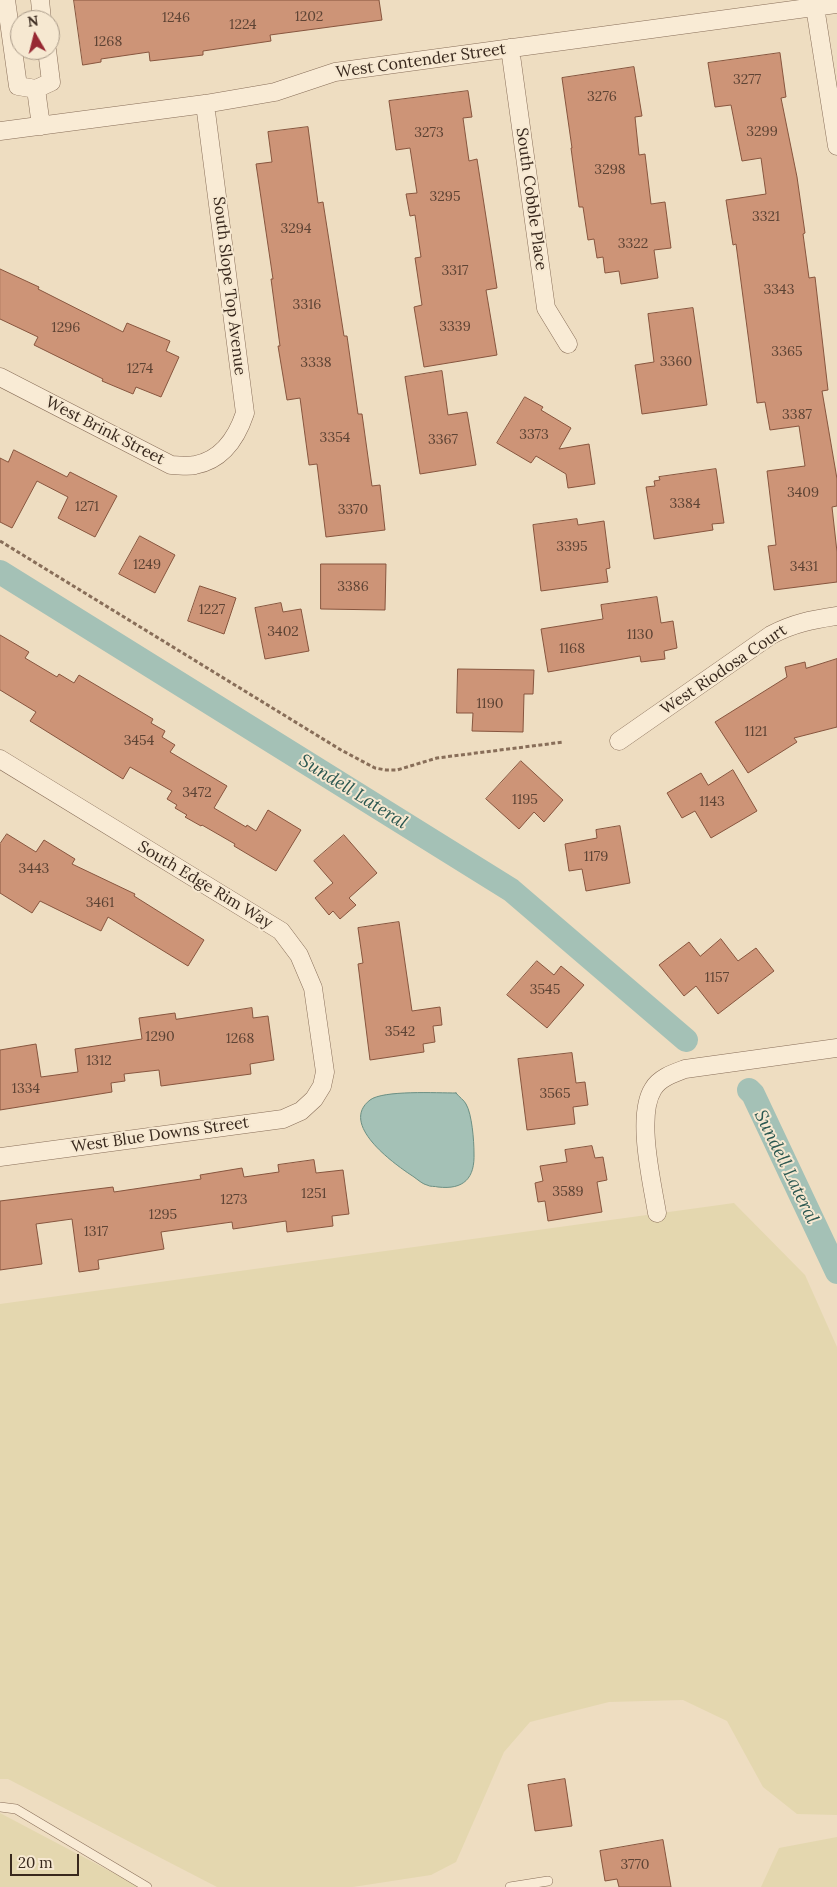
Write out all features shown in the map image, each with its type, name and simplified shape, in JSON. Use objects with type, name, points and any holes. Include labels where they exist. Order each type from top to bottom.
[{"type":"street","points":[[6,0],[18,86],[36,88],[51,82],[48,60]]},
{"type":"street","name":"West Contender Street","points":[[0,131],[205,104],[275,92],[335,72],[837,4]]},
{"type":"street","points":[[815,7],[837,146]]},
{"type":"street","name":"South Cobble Place","points":[[510,48],[546,308],[568,344]]},
{"type":"street","points":[[36,88],[41,126]]},
{"type":"street","name":"South Slope Top Avenue","points":[[205,104],[245,413],[240,429],[230,444],[214,458]]},
{"type":"street","name":"West Brink Street","points":[[0,377],[171,465],[195,465],[214,458]]},
{"type":"street","name":"West Riodosa Court","points":[[619,741],[788,625],[805,620],[837,616]]},
{"type":"street","name":"South Edge Rim Way","points":[[0,759],[281,931],[299,955],[313,988],[325,1072],[322,1086],[314,1099]]},
{"type":"street","points":[[657,1214],[644,1125],[646,1105],[653,1088],[668,1076],[685,1069],[837,1048]]},
{"type":"street","name":"West Blue Downs Street","points":[[0,1157],[283,1119],[301,1111],[314,1099]]},
{"type":"lane","points":[[0,1807],[16,1809],[147,1887]]},
{"type":"lane","points":[[510,1887],[548,1881]]},
{"type":"path","points":[[0,541],[341,750],[375,768],[397,770],[437,758],[564,742]]},
{"type":"shaded area","points":[[411,1093],[456,1093],[468,1108],[474,1142],[474,1162],[470,1176],[461,1184],[455,1186],[430,1186],[393,1162],[372,1142],[361,1120],[362,1110],[370,1100],[377,1097]]},
{"type":"shaded area","points":[[734,1203],[805,1275],[837,1347],[837,1815],[797,1814],[763,1787],[727,1721],[683,1700],[609,1702],[530,1722],[504,1752],[456,1862],[431,1875],[353,1887],[217,1887],[8,1779],[0,1779],[0,1304]]},
{"type":"shaded area","points":[[0,1813],[140,1887],[0,1887]]},
{"type":"shaded area","points":[[837,1837],[837,1887],[761,1887],[779,1848]]},
{"type":"building","points":[[74,0],[379,0],[382,20],[270,35],[271,41],[203,51],[203,55],[150,61],[149,52],[101,59],[101,62],[83,65]]},
{"type":"building","points":[[780,53],[786,97],[781,98],[797,177],[809,278],[815,277],[828,390],[822,391],[837,479],[837,506],[832,507],[837,552],[837,582],[774,590],[768,546],[776,545],[767,471],[805,466],[799,426],[770,430],[765,402],[757,403],[736,244],[733,245],[726,200],[766,194],[761,158],[742,161],[731,105],[715,107],[708,63]]},
{"type":"building","points":[[634,67],[642,116],[635,117],[639,155],[645,154],[651,204],[665,202],[671,248],[654,250],[658,278],[621,284],[619,271],[605,273],[603,257],[597,258],[594,239],[588,240],[583,207],[579,207],[562,78]]},
{"type":"building","points":[[468,91],[472,117],[463,118],[469,161],[477,159],[497,288],[486,290],[497,355],[424,367],[414,307],[422,305],[415,258],[421,257],[415,215],[410,216],[406,194],[417,193],[410,148],[396,150],[389,101]]},
{"type":"building","points":[[308,127],[318,203],[323,202],[344,336],[347,336],[358,414],[362,414],[372,486],[380,485],[385,530],[326,537],[317,464],[309,465],[300,398],[287,400],[278,346],[280,346],[271,279],[273,279],[256,164],[272,162],[268,132]]},
{"type":"building","points":[[0,269],[39,287],[38,289],[123,332],[127,323],[170,341],[166,351],[179,357],[161,397],[136,387],[133,394],[102,381],[103,379],[34,345],[38,337],[0,319]]},
{"type":"building","points":[[693,308],[707,405],[642,414],[635,365],[654,362],[648,314]]},
{"type":"building","points":[[442,371],[448,415],[467,412],[476,465],[420,474],[405,377]]},
{"type":"building","points":[[525,397],[543,407],[541,410],[571,428],[559,449],[589,444],[595,484],[568,488],[566,474],[536,456],[531,463],[497,443]]},
{"type":"building","points":[[14,450],[67,477],[70,472],[117,496],[95,537],[58,518],[68,497],[37,481],[12,528],[0,522],[0,458],[8,462]]},
{"type":"building","points":[[716,469],[724,523],[712,524],[713,530],[654,539],[646,487],[655,486],[654,481],[660,480],[659,477]]},
{"type":"building","points":[[577,519],[578,525],[604,521],[610,568],[606,569],[608,582],[541,591],[533,525]]},
{"type":"building","points":[[140,536],[175,555],[155,593],[119,574]]},
{"type":"building","points":[[321,564],[386,564],[385,610],[321,609]]},
{"type":"building","points":[[200,586],[236,598],[224,634],[188,621]]},
{"type":"building","points":[[657,597],[661,623],[673,621],[677,648],[664,651],[665,659],[641,662],[640,656],[548,672],[541,629],[603,619],[601,605]]},
{"type":"building","points":[[281,603],[283,612],[301,609],[309,651],[265,659],[255,608]]},
{"type":"building","points":[[0,635],[29,652],[25,658],[57,677],[59,674],[74,683],[79,675],[153,719],[151,723],[165,731],[162,737],[175,745],[170,752],[227,786],[214,808],[256,831],[268,810],[301,830],[276,871],[234,846],[235,844],[185,817],[187,815],[175,808],[177,805],[167,799],[172,791],[130,767],[123,779],[30,721],[36,712],[0,690]]},
{"type":"building","points":[[837,659],[837,727],[794,738],[797,742],[748,773],[715,722],[787,677],[785,667],[805,662],[806,668]]},
{"type":"building","points":[[458,669],[534,670],[533,694],[524,694],[523,732],[472,731],[473,713],[457,713]]},
{"type":"building","points":[[521,761],[563,800],[544,822],[534,812],[519,829],[486,799]]},
{"type":"building","points":[[733,770],[757,811],[711,838],[695,811],[682,818],[667,793],[701,773],[708,785]]},
{"type":"building","points":[[620,826],[630,883],[586,891],[582,869],[569,871],[565,844],[597,838],[596,830]]},
{"type":"building","points":[[7,834],[36,852],[44,840],[75,859],[72,864],[135,894],[134,896],[204,940],[188,966],[108,917],[101,931],[40,901],[32,913],[0,893],[0,844]]},
{"type":"building","points":[[344,835],[377,873],[349,898],[356,905],[340,919],[333,911],[329,915],[315,898],[333,883],[314,861]]},
{"type":"building","points":[[399,922],[412,1011],[440,1007],[442,1025],[433,1026],[435,1042],[423,1044],[424,1052],[370,1060],[358,964],[363,963],[358,928]]},
{"type":"building","points":[[721,939],[738,961],[756,948],[774,971],[718,1014],[696,986],[684,996],[659,965],[689,942],[700,956]]},
{"type":"building","points":[[537,961],[554,975],[561,966],[584,985],[547,1028],[507,995]]},
{"type":"building","points":[[252,1008],[253,1018],[268,1016],[274,1060],[250,1064],[251,1074],[161,1086],[159,1070],[124,1074],[125,1081],[111,1083],[112,1092],[0,1110],[0,1050],[36,1044],[41,1077],[78,1072],[75,1049],[142,1039],[139,1018],[175,1013],[176,1019]]},
{"type":"building","points":[[572,1053],[576,1083],[585,1082],[588,1105],[573,1107],[575,1124],[527,1130],[518,1059]]},
{"type":"building","points":[[592,1146],[595,1158],[603,1157],[607,1180],[597,1182],[602,1212],[548,1221],[545,1201],[538,1202],[535,1183],[543,1181],[540,1166],[567,1162],[565,1150]]},
{"type":"building","points":[[314,1160],[316,1173],[343,1170],[349,1214],[332,1216],[333,1226],[287,1232],[286,1221],[233,1229],[232,1222],[161,1232],[164,1249],[98,1260],[99,1269],[79,1272],[72,1219],[36,1224],[42,1264],[0,1270],[0,1201],[113,1187],[114,1192],[201,1179],[200,1175],[242,1168],[244,1177],[279,1172],[278,1165]]},
{"type":"building","points":[[565,1779],[572,1826],[535,1831],[528,1785]]},
{"type":"building","points":[[663,1840],[671,1887],[619,1887],[617,1879],[605,1881],[600,1851]]},
{"type":"waterway","name":"Sundell Lateral","points":[[0,572],[511,890],[686,1040]]},
{"type":"waterway","name":"Sundell Lateral","points":[[749,1090],[753,1094],[837,1272]]}]
